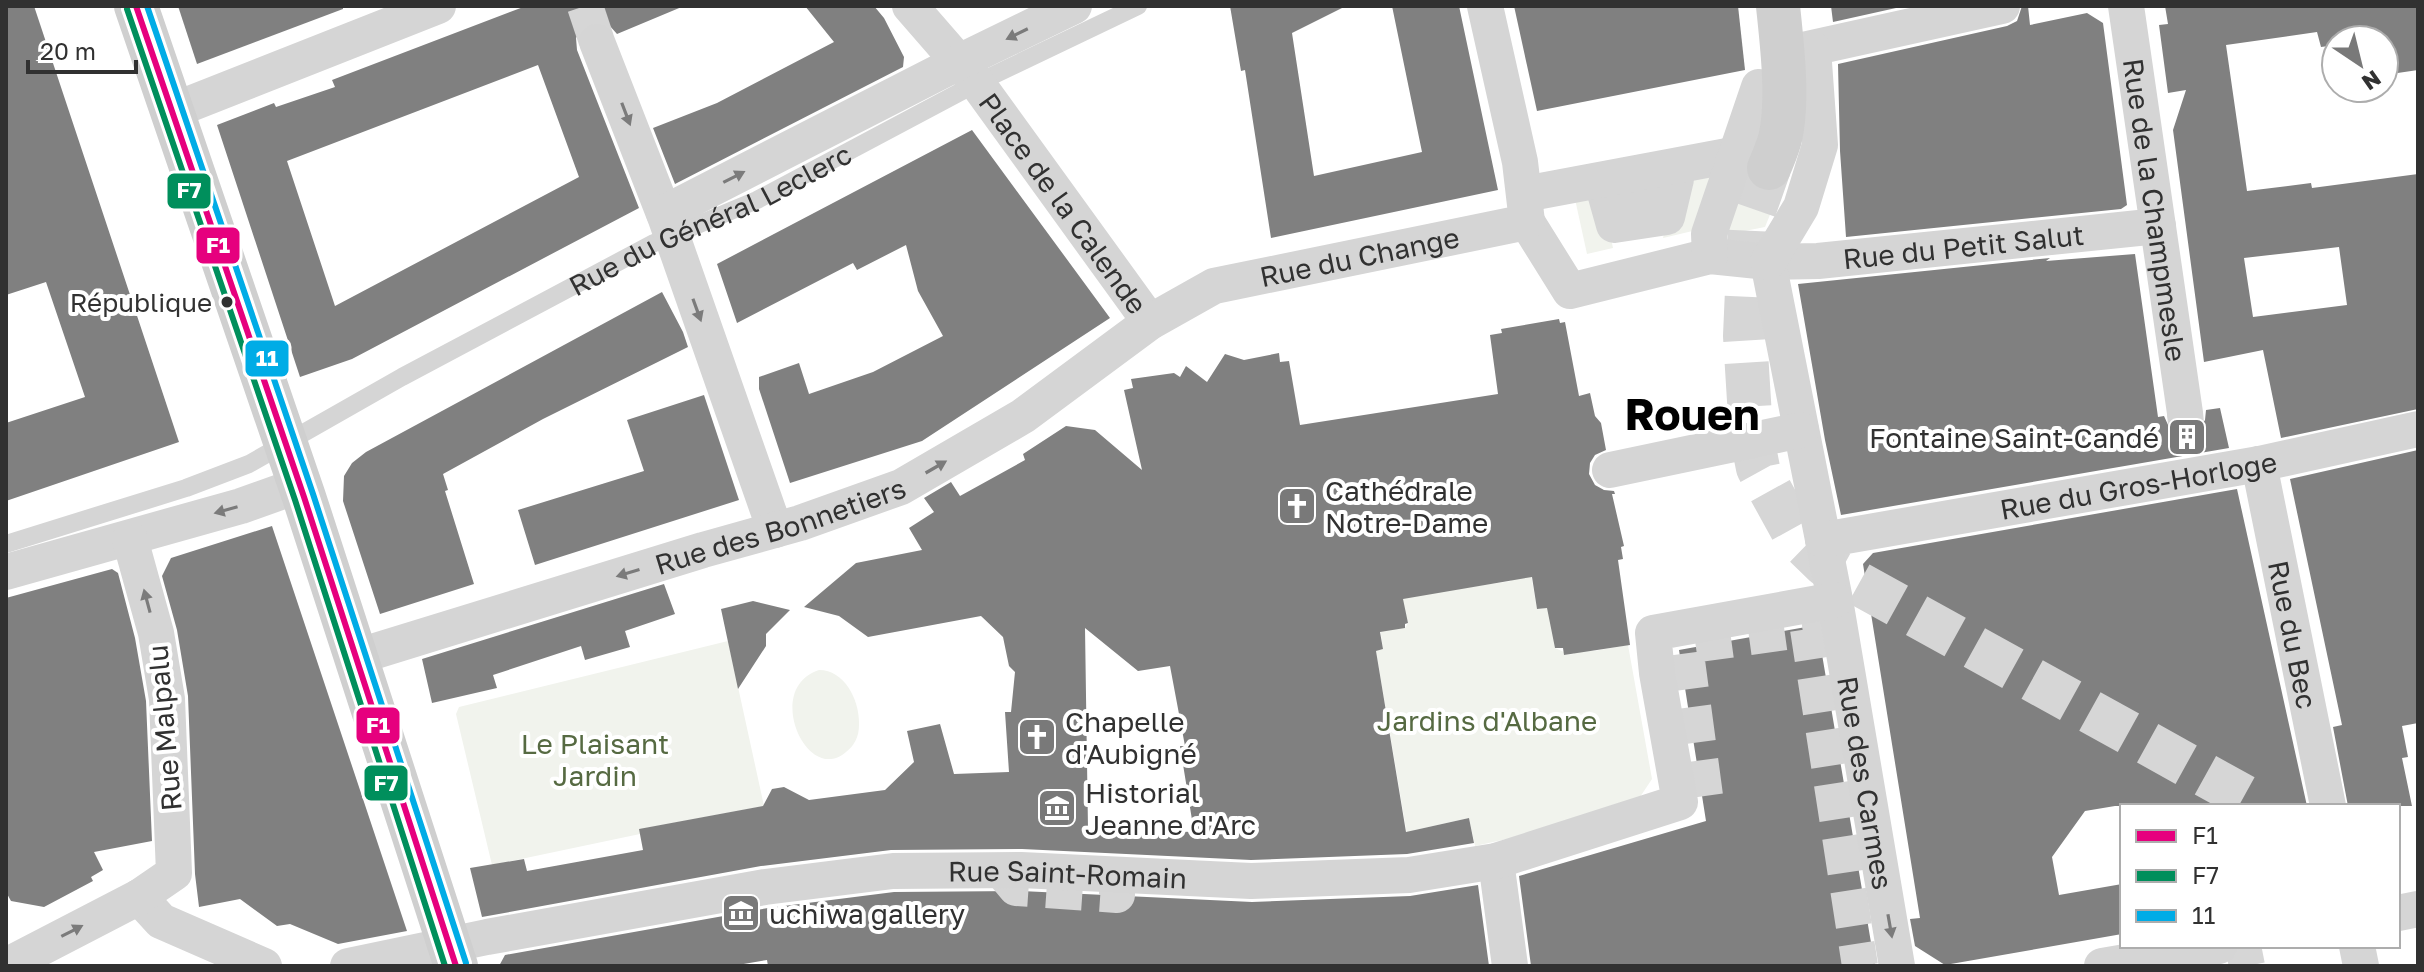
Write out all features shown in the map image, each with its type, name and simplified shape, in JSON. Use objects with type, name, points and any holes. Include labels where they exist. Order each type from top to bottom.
[{"type":"street","points":[[136,6],[300,485],[453,956]]},
{"type":"street","points":[[172,111],[438,6]]},
{"type":"street","name":"Place de la Calende","points":[[910,6],[968,73],[1157,318]]},
{"type":"street","name":"Rue du Général Leclerc","points":[[668,224],[968,73],[1074,6]]},
{"type":"street","points":[[1485,6],[1525,201]]},
{"type":"street","points":[[1710,256],[1709,234],[1753,161],[1780,137],[1785,64],[1778,6]]},
{"type":"street","points":[[1785,64],[2002,6]]},
{"type":"street","name":"Rue de la Champmesle","points":[[2126,6],[2185,413]]},
{"type":"street","points":[[597,42],[668,224],[775,530]]},
{"type":"street","points":[[1768,262],[1801,207],[1820,145],[1785,64]]},
{"type":"street","name":"Rue du Change","points":[[1157,318],[1214,286],[1525,201],[1753,161]]},
{"type":"street","name":"Rue du Petit Salut","points":[[1525,201],[1570,291],[1710,256],[1768,262],[1818,261],[2158,226]]},
{"type":"street","name":"Rue des Carmes","points":[[1768,262],[1801,430],[1839,538],[1835,600],[1897,966]]},
{"type":"street","name":"Rue des Bonnetiers","points":[[356,657],[775,530],[901,487],[1023,416],[1157,318]]},
{"type":"street","name":"Rue du Gros-Horloge","points":[[1839,538],[2191,467],[2259,464],[2418,429]]},
{"type":"street","points":[[1610,470],[1801,430]]},
{"type":"street","name":"Rue du Bec","points":[[2259,464],[2328,804]]},
{"type":"street","points":[[6,572],[130,539],[300,485]]},
{"type":"street","name":"Rue Malpalu","points":[[130,539],[156,633],[167,699],[174,873],[139,897]]},
{"type":"street","name":"Rue Saint-Romain","points":[[348,966],[453,956],[765,887],[893,871],[1021,870],[1251,881],[1409,875],[1496,861],[1680,802],[1653,633],[1835,600]]},
{"type":"street","points":[[1496,861],[1510,966]]},
{"type":"street","points":[[6,966],[139,897],[161,921],[264,966]]},
{"type":"street","points":[[2102,966],[2207,948]]},
{"type":"lane","name":"Rue du Général Leclerc","points":[[968,73],[1138,6]]},
{"type":"lane","name":"Rue du Général Leclerc","points":[[6,544],[230,472],[286,444],[668,224]]},
{"type":"green space","points":[[1745,163],[1782,174],[1778,195],[1765,227],[1714,237]]},
{"type":"green space","points":[[1710,171],[1701,229],[1663,238],[1676,179]]},
{"type":"green space","points":[[1589,196],[1605,210],[1613,248],[1587,254],[1575,199]]},
{"type":"green space","name":"Jardins d'Albane","points":[[1531,575],[1537,609],[1552,607],[1555,648],[1565,655],[1574,654],[1574,650],[1594,651],[1628,645],[1652,779],[1630,812],[1475,846],[1469,818],[1415,830],[1407,835],[1376,651],[1383,649],[1380,628],[1405,628],[1408,623],[1398,597],[1505,582]]},
{"type":"green space","name":"Le Plaisant Jardin","points":[[728,641],[764,806],[646,828],[640,834],[492,865],[456,714],[459,707]]},
{"type":"green space","points":[[819,670],[828,671],[843,681],[854,697],[859,716],[854,743],[846,752],[831,759],[817,756],[806,746],[797,730],[793,713],[794,695],[802,680]]},
{"type":"building","points":[[6,6],[34,6],[179,442],[6,501],[6,423],[85,397],[46,282],[6,295]]},
{"type":"building","points":[[178,6],[343,6],[343,9],[197,64]]},
{"type":"building","points":[[526,6],[684,6],[617,34],[609,25],[590,22],[581,28],[576,38],[577,50],[639,208],[352,359],[300,377],[217,125],[274,103],[276,107],[335,87],[332,80]],"holes":[[[538,65],[579,177],[335,306],[287,161]]]},
{"type":"building","points":[[805,6],[874,6],[884,18],[904,57],[903,67],[675,184],[653,128],[717,103],[834,42]]},
{"type":"building","points":[[1230,6],[1346,6],[1292,33],[1314,176],[1422,152],[1392,6],[1459,6],[1498,190],[1271,238],[1245,70],[1241,71]]},
{"type":"building","points":[[1514,6],[1738,6],[1745,70],[1537,111]]},
{"type":"building","points":[[1831,6],[1905,6],[1833,22]]},
{"type":"building","points":[[2022,6],[2028,6],[2030,25],[2087,13],[2103,23],[2127,205],[2121,209],[1846,237],[1838,64],[2007,26],[2017,21]]},
{"type":"building","points":[[2165,6],[2418,6],[2418,70],[2400,73],[2400,24],[2320,24],[2320,43],[2317,32],[2226,45],[2247,191],[2311,183],[2312,188],[2418,174],[2418,409],[2281,438],[2263,350],[2204,362],[2173,130],[2186,90],[2168,93],[2159,25],[2168,24]],"holes":[[[2339,247],[2347,305],[2253,317],[2244,258]]]},
{"type":"building","points":[[972,130],[1110,318],[922,441],[790,483],[759,389],[759,377],[799,363],[809,394],[873,372],[943,336],[918,291],[906,245],[857,270],[853,263],[737,323],[717,264]]},
{"type":"building","points":[[2135,254],[2158,417],[2164,416],[2169,427],[2187,434],[2199,429],[2205,420],[2206,410],[2220,408],[2229,448],[1841,515],[1798,284],[2050,258],[2046,261]]},
{"type":"building","points":[[662,292],[688,347],[543,419],[443,474],[448,490],[445,491],[474,584],[380,614],[343,501],[344,476],[352,463],[366,452]]},
{"type":"building","name":"Cathédrale Notre-Dame","points":[[1559,319],[1560,323],[1565,322],[1579,396],[1590,393],[1595,416],[1601,423],[1606,450],[1595,455],[1589,474],[1595,485],[1615,494],[1612,494],[1624,546],[1621,547],[1623,559],[1618,560],[1630,645],[1564,655],[1563,648],[1555,648],[1547,608],[1537,609],[1532,577],[1403,599],[1408,623],[1405,628],[1380,632],[1383,649],[1376,651],[1406,832],[1469,818],[1474,843],[1407,854],[1251,860],[1022,849],[891,850],[761,866],[482,917],[470,868],[524,859],[527,871],[643,850],[639,829],[763,806],[772,789],[784,787],[809,800],[885,790],[914,762],[907,731],[940,724],[954,774],[1009,772],[1005,712],[1011,712],[1015,672],[1009,666],[1003,637],[981,616],[868,637],[839,616],[804,607],[856,563],[922,550],[909,528],[934,512],[924,498],[951,482],[960,496],[1025,460],[1023,454],[1066,426],[1095,430],[1142,470],[1124,390],[1133,388],[1131,379],[1174,373],[1180,377],[1186,366],[1207,382],[1225,354],[1244,360],[1279,353],[1280,362],[1289,361],[1300,425],[1498,394],[1490,335],[1502,333],[1501,329]],"holes":[[[1085,628],[1138,671],[1170,666],[1185,746],[1180,746],[1194,832],[1088,829]]]},
{"type":"building","points":[[704,395],[739,500],[535,565],[518,510],[644,471],[627,420]]},
{"type":"building","points":[[2418,450],[2418,723],[2402,726],[2408,757],[2402,758],[2412,806],[2348,804],[2333,727],[2342,725],[2290,479]]},
{"type":"building","points":[[2237,489],[2307,804],[2120,804],[2085,811],[2052,857],[2059,895],[2120,884],[2120,934],[1945,965],[1915,946],[1910,919],[1920,918],[1863,564],[1873,553]]},
{"type":"building","points":[[272,526],[407,931],[338,944],[290,924],[277,926],[240,899],[199,907],[188,696],[177,630],[162,576],[171,558]]},
{"type":"building","points":[[112,569],[118,573],[135,638],[146,701],[152,841],[94,852],[103,870],[91,877],[93,881],[44,907],[11,901],[6,892],[6,598]]},
{"type":"building","points":[[664,584],[675,614],[625,631],[630,647],[585,660],[581,646],[493,675],[497,688],[432,703],[422,659]]},
{"type":"building","points":[[753,601],[790,610],[766,634],[766,646],[738,689],[721,609]]},
{"type":"building","points":[[1817,625],[1875,966],[1531,966],[1519,876],[1706,821],[1679,650]]},
{"type":"building","points":[[1478,885],[1489,966],[768,966],[767,960],[732,966],[499,966],[505,955],[768,908],[894,892],[1021,891],[1252,902],[1410,896]]},
{"type":"tunnel","points":[[585,6],[597,42]]},
{"type":"tunnel","points":[[1769,168],[1750,222],[1745,336],[1751,433],[1758,468],[1796,537],[1825,565],[2257,804]]},
{"type":"tunnel","points":[[2185,413],[2189,457]]},
{"type":"tunnel","points":[[1705,796],[1685,646],[1808,629],[1860,966]]},
{"type":"tunnel","points":[[1001,870],[1016,888],[1117,895],[1117,874]]},
{"type":"tunnel","points":[[2243,948],[2247,966]]},
{"type":"transit line","name":"F1","points":[[136,6],[304,497],[456,966]]},
{"type":"transit line","name":"11","points":[[147,6],[313,494],[466,963]]},
{"type":"transit line","name":"F7","points":[[127,9],[295,500],[445,966]]},
{"type":"place","name":"République","points":[[227,302]]},
{"type":"place","name":"Fontaine Saint-Candé","points":[[2187,437]]},
{"type":"place","name":"Cathédrale Notre-Dame","points":[[1297,506]]},
{"type":"place","name":"Chapelle d'Aubigné","points":[[1037,737]]},
{"type":"place","name":"Historial Jeanne d'Arc","points":[[1057,808]]},
{"type":"place","name":"uchiwa gallery","points":[[741,913]]},
{"type":"district","name":"Rouen","points":[[1692,413]]}]
